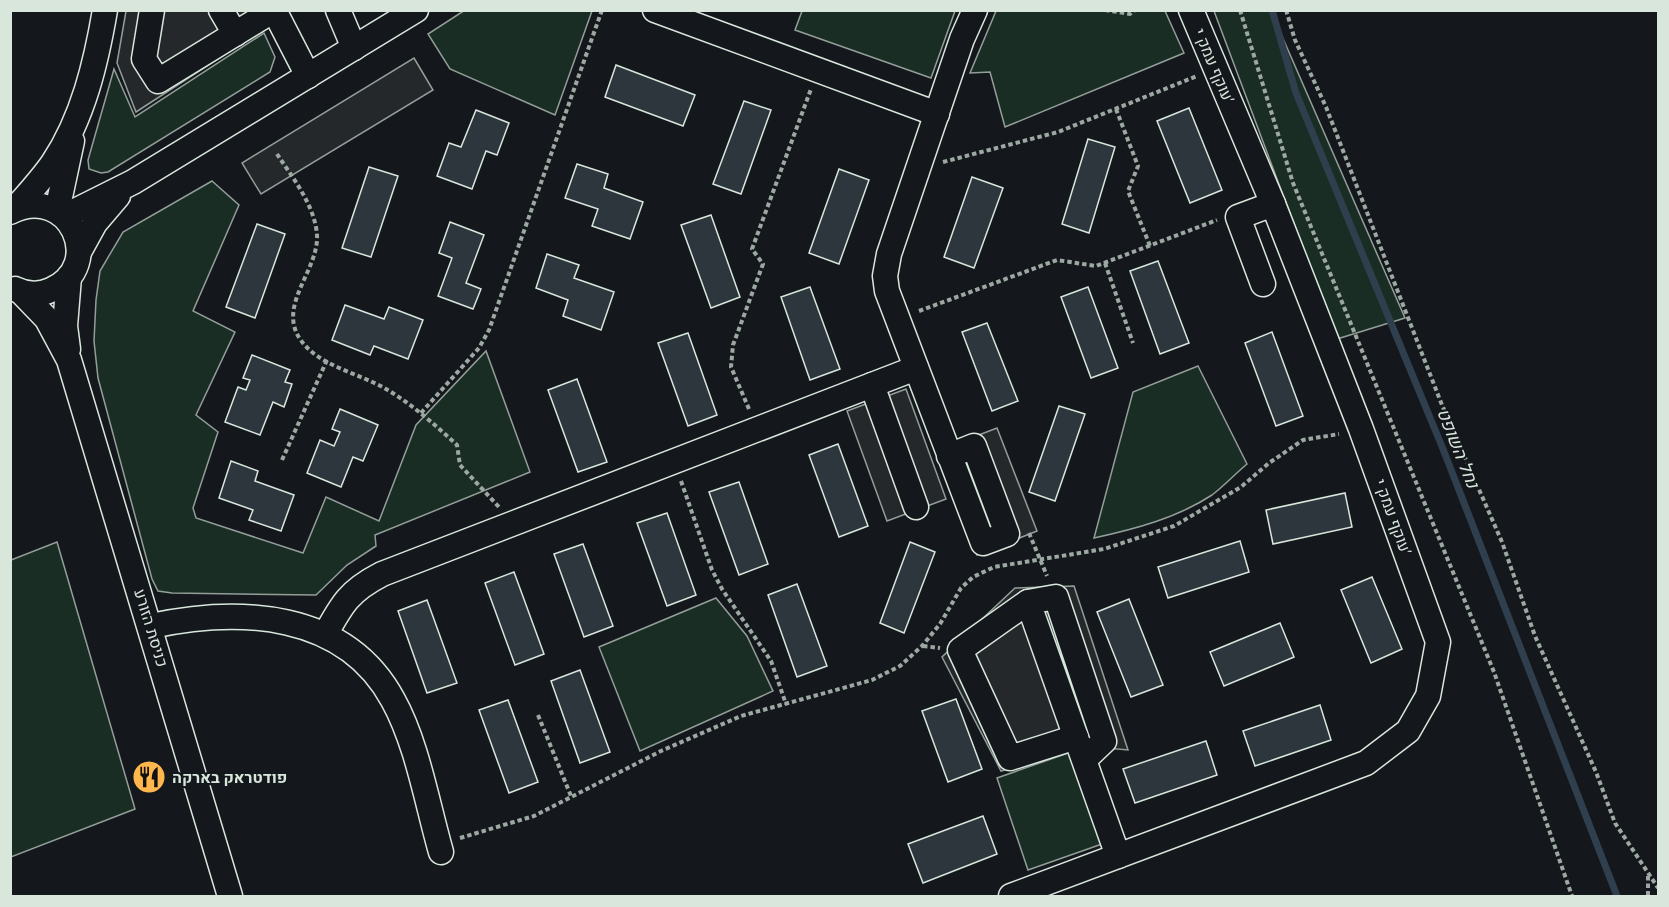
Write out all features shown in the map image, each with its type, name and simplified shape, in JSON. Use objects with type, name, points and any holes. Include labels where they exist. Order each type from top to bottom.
[{"type":"street","points":[[61,214],[75,121],[100,39],[105,10]]},
{"type":"street","points":[[152,10],[144,59],[158,81],[274,10],[308,76]]},
{"type":"street","points":[[221,10],[236,34]]},
{"type":"street","points":[[338,10],[354,48]]},
{"type":"street","points":[[61,214],[133,182],[416,10]]},
{"type":"street","points":[[655,10],[937,114]]},
{"type":"street","points":[[949,456],[887,291],[885,276],[889,254],[962,39],[975,10]]},
{"type":"street","name":"עוקף עמק י’","points":[[1011,897],[1366,763],[1408,731],[1428,696],[1438,642],[1361,429],[1273,204],[1191,10]]},
{"type":"street","points":[[13,211],[52,164],[75,121]]},
{"type":"street","name":"כניסת הזורע","points":[[133,182],[95,223],[79,252],[76,266],[69,278],[65,326],[69,360],[151,626],[230,897]]},
{"type":"street","points":[[13,211],[35,204],[61,214],[78,237],[79,252]]},
{"type":"street","points":[[1263,284],[1239,217],[1273,204]]},
{"type":"street","points":[[16,290],[45,292],[59,287],[69,278]]},
{"type":"street","name":"כניסת הזורע","points":[[16,290],[47,319],[69,360]]},
{"type":"street","points":[[325,635],[343,601],[364,584],[514,523],[916,368]]},
{"type":"street","points":[[872,385],[916,507]]},
{"type":"street","points":[[1076,737],[1010,758],[960,650],[1028,602],[1056,597],[1104,741],[1084,760]]},
{"type":"street","points":[[1028,602],[1118,856]]},
{"type":"street","points":[[151,626],[205,616],[233,615],[276,621],[325,635],[358,654],[377,674],[394,700],[406,729],[440,848]]},
{"type":"path","points":[[421,413],[479,348],[489,330],[602,10]]},
{"type":"path","points":[[1105,10],[1130,14],[1135,10]]},
{"type":"path","points":[[1240,10],[1293,183],[1494,672],[1572,897]]},
{"type":"path","points":[[1286,10],[1295,40],[1326,107],[1442,405],[1502,542],[1535,636],[1596,772],[1615,822],[1648,876],[1659,888]]},
{"type":"path","points":[[919,168],[1022,143],[1116,110],[1214,69]]},
{"type":"path","points":[[758,429],[731,367],[733,345],[763,264],[752,249],[818,70]]},
{"type":"path","points":[[1116,110],[1138,166],[1128,191],[1150,246]]},
{"type":"path","points":[[277,154],[306,199],[317,232],[317,244],[295,303],[293,322],[299,338],[312,353],[386,388],[421,413],[457,445],[460,465],[514,523]]},
{"type":"path","points":[[898,319],[1057,260],[1096,266],[1227,216]]},
{"type":"path","points":[[1105,263],[1133,343]]},
{"type":"path","points":[[282,460],[327,360]]},
{"type":"path","points":[[440,848],[534,816],[697,735],[741,716],[872,680],[900,666],[922,646],[940,624],[961,588],[973,577],[994,567],[1104,549],[1146,537],[1174,526],[1241,487],[1269,463],[1303,440],[1348,434],[1361,429]]},
{"type":"path","points":[[675,461],[712,570],[722,589],[771,661],[786,704]]},
{"type":"path","points":[[538,715],[571,796]]},
{"type":"path","points":[[1648,876],[1648,897]]},
{"type":"green space","points":[[465,10],[592,11],[555,115],[450,69],[428,34]]},
{"type":"green space","points":[[802,10],[955,11],[931,78],[795,30]]},
{"type":"green space","points":[[996,11],[1165,11],[1184,53],[1005,127],[990,72],[970,73]]},
{"type":"green space","points":[[1214,11],[1271,11],[1405,318],[1337,339]]},
{"type":"green space","points":[[264,33],[275,57],[270,72],[108,172],[101,173],[89,169],[88,160],[114,69],[135,117]]},
{"type":"green space","points":[[212,181],[239,205],[193,311],[235,332],[196,415],[218,432],[193,508],[196,518],[303,553],[326,497],[379,521],[416,425],[486,351],[530,472],[375,535],[376,546],[347,565],[316,595],[158,591],[152,579],[98,378],[94,341],[96,300],[100,271],[123,232]]},
{"type":"green space","points":[[1198,366],[1247,464],[1212,495],[1185,510],[1140,527],[1094,538],[1133,392]]},
{"type":"green space","points":[[57,542],[135,809],[11,857],[11,560]]},
{"type":"green space","points":[[716,598],[747,636],[773,691],[640,751],[599,647]]},
{"type":"green space","points":[[1071,752],[1102,844],[1028,870],[997,778]]},
{"type":"shaded area","points":[[126,11],[246,11],[254,25],[244,42],[136,112],[117,63]]},
{"type":"shaded area","points":[[414,58],[433,90],[261,194],[242,163]]},
{"type":"shaded area","points":[[906,389],[946,499],[887,521],[847,411]]},
{"type":"shaded area","points":[[997,428],[1037,531],[977,555],[937,451]]},
{"type":"shaded area","points":[[1074,586],[1128,750],[1072,745],[1071,752],[1001,771],[942,657],[1015,588]]},
{"type":"building","points":[[616,65],[695,95],[683,126],[605,97]]},
{"type":"building","points":[[744,101],[771,110],[741,194],[713,184]]},
{"type":"building","points":[[1189,108],[1222,190],[1190,203],[1157,121]]},
{"type":"building","points":[[476,110],[509,123],[497,155],[486,151],[472,189],[437,176],[449,143],[461,147]]},
{"type":"building","points":[[1088,139],[1115,147],[1089,233],[1062,224]]},
{"type":"building","points":[[577,164],[608,174],[604,188],[643,202],[630,239],[592,226],[598,209],[565,198]]},
{"type":"building","points":[[369,167],[398,176],[371,257],[342,248]]},
{"type":"building","points":[[839,169],[869,180],[839,264],[809,253]]},
{"type":"building","points":[[972,177],[1003,188],[974,268],[944,257]]},
{"type":"building","points":[[711,215],[740,297],[711,308],[681,225]]},
{"type":"building","points":[[450,222],[484,235],[466,283],[481,289],[473,309],[438,296],[452,258],[439,253]]},
{"type":"building","points":[[257,224],[285,234],[255,318],[226,307]]},
{"type":"building","points":[[547,254],[579,265],[574,278],[614,292],[601,330],[563,316],[568,300],[536,288]]},
{"type":"building","points":[[1158,261],[1189,343],[1160,354],[1130,271]]},
{"type":"building","points":[[810,287],[840,369],[810,380],[781,297]]},
{"type":"building","points":[[1088,287],[1118,368],[1091,378],[1061,297]]},
{"type":"building","points":[[345,305],[384,319],[389,307],[423,320],[408,359],[374,346],[370,355],[332,340]]},
{"type":"building","points":[[987,323],[1018,401],[992,411],[962,332]]},
{"type":"building","points":[[1272,332],[1303,416],[1276,426],[1245,343]]},
{"type":"building","points":[[688,333],[717,415],[688,426],[658,343]]},
{"type":"building","points":[[252,355],[290,370],[285,382],[292,384],[284,407],[273,402],[260,435],[225,422],[238,387],[246,390],[250,380],[243,378]]},
{"type":"building","points":[[577,379],[607,462],[578,472],[548,390]]},
{"type":"building","points":[[1059,406],[1085,414],[1055,501],[1029,492]]},
{"type":"building","points":[[340,409],[378,425],[363,461],[353,457],[341,487],[307,473],[320,440],[334,446],[340,432],[332,429]]},
{"type":"building","points":[[838,444],[868,526],[839,537],[809,455]]},
{"type":"building","points":[[231,461],[258,471],[255,481],[294,495],[281,531],[249,520],[253,510],[219,498]]},
{"type":"building","points":[[739,482],[768,564],[739,575],[709,492]]},
{"type":"building","points":[[1345,493],[1352,527],[1273,544],[1266,510]]},
{"type":"building","points":[[667,513],[696,595],[667,606],[637,523]]},
{"type":"building","points":[[1240,541],[1249,572],[1168,598],[1158,567]]},
{"type":"building","points":[[910,542],[935,552],[904,633],[880,623]]},
{"type":"building","points":[[583,544],[613,626],[584,637],[554,554]]},
{"type":"building","points":[[514,572],[544,654],[515,665],[485,583]]},
{"type":"building","points":[[1372,577],[1402,649],[1371,663],[1341,590]]},
{"type":"building","points":[[797,584],[827,666],[797,677],[768,595]]},
{"type":"building","points":[[1129,599],[1163,685],[1131,697],[1097,612]]},
{"type":"building","points":[[427,600],[457,683],[427,693],[398,611]]},
{"type":"building","points":[[1280,623],[1294,657],[1224,686],[1210,652]]},
{"type":"building","points":[[580,670],[610,752],[580,763],[551,681]]},
{"type":"building","points":[[956,699],[982,769],[948,782],[922,711]]},
{"type":"building","points":[[508,700],[538,782],[509,793],[479,710]]},
{"type":"building","points":[[1320,705],[1331,740],[1255,766],[1243,731]]},
{"type":"building","points":[[1206,741],[1217,775],[1135,803],[1123,769]]},
{"type":"building","points":[[983,816],[997,854],[923,883],[908,844]]},
{"type":"waterway","name":"נחל השופט","points":[[1272,10],[1296,93],[1443,449],[1617,896]]},
{"type":"place","name":"פודטראק בארקה","points":[[149,777]]}]
